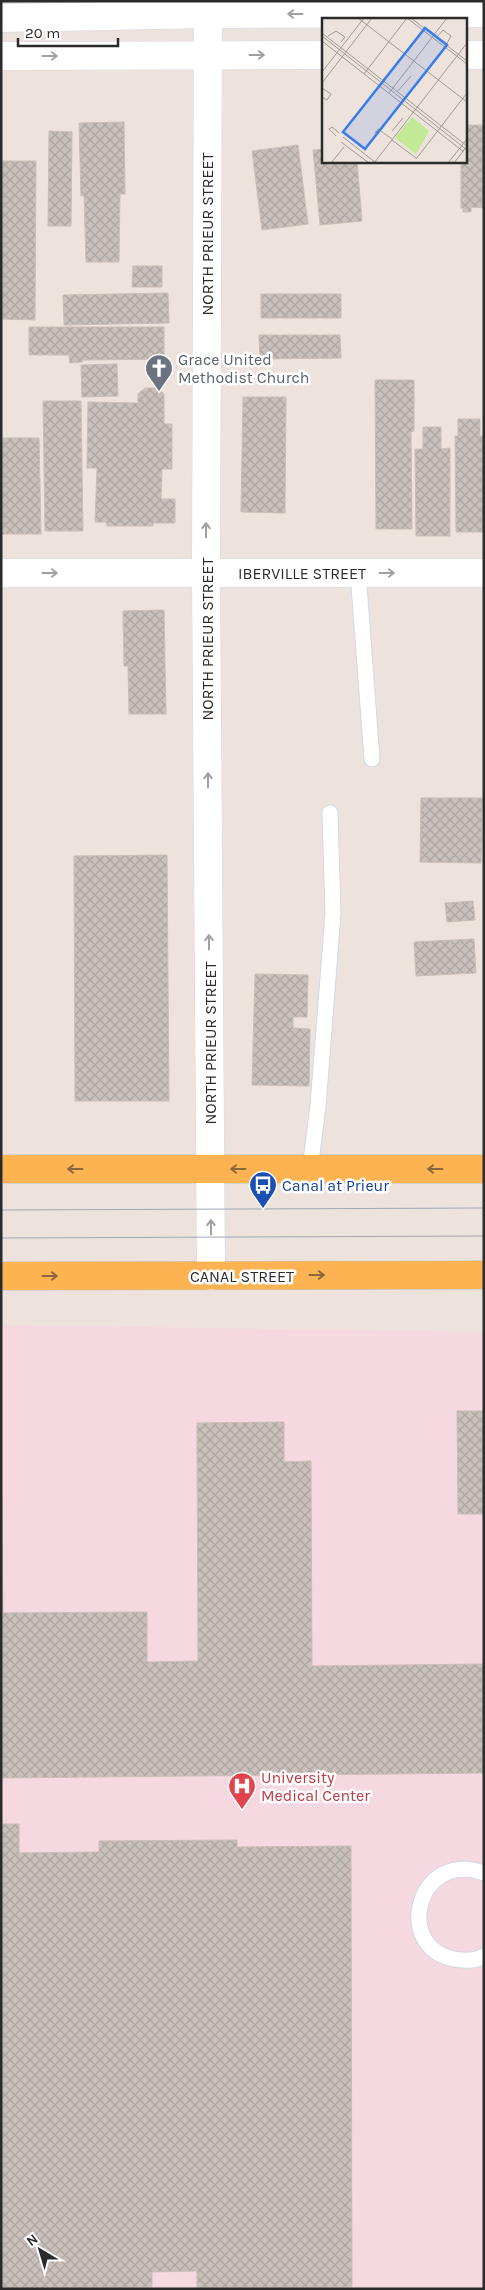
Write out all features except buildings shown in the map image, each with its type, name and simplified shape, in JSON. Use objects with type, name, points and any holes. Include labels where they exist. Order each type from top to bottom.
[{"type":"main road","points":[[1,1169],[484,1169]]},
{"type":"main road","name":"CANAL STREET","points":[[1,1276],[484,1275]]},
{"type":"street","points":[[1,18],[208,8],[476,9]]},
{"type":"street","name":"NORTH PRIEUR STREET","points":[[208,8],[206,573],[211,1276]]},
{"type":"street","points":[[1,56],[322,55]]},
{"type":"street","points":[[468,55],[484,55]]},
{"type":"street","name":"IBERVILLE STREET","points":[[1,573],[484,573]]},
{"type":"lane","points":[[358,572],[372,759]]},
{"type":"lane","points":[[310,1169],[318,1106],[333,914],[330,812]]},
{"type":"lane","points":[[484,1873],[472,1869],[458,1869],[443,1873],[431,1883],[422,1895],[418,1910],[419,1924],[424,1939],[435,1950],[448,1958],[463,1961],[484,1956]]},
{"type":"shaded area","name":"University Medical Center","points":[[1,1325],[484,1332],[484,2289],[1,2289]]},
{"type":"tram line","points":[[1,1210],[484,1208]]},
{"type":"tram line","points":[[1,1238],[484,1236]]},
{"type":"place","name":"Grace United Methodist Church","points":[[159,392]]},
{"type":"place","name":"Canal at Prieur","points":[[263,1209]]},
{"type":"place","name":"University Medical Center","points":[[242,1810]]}]
